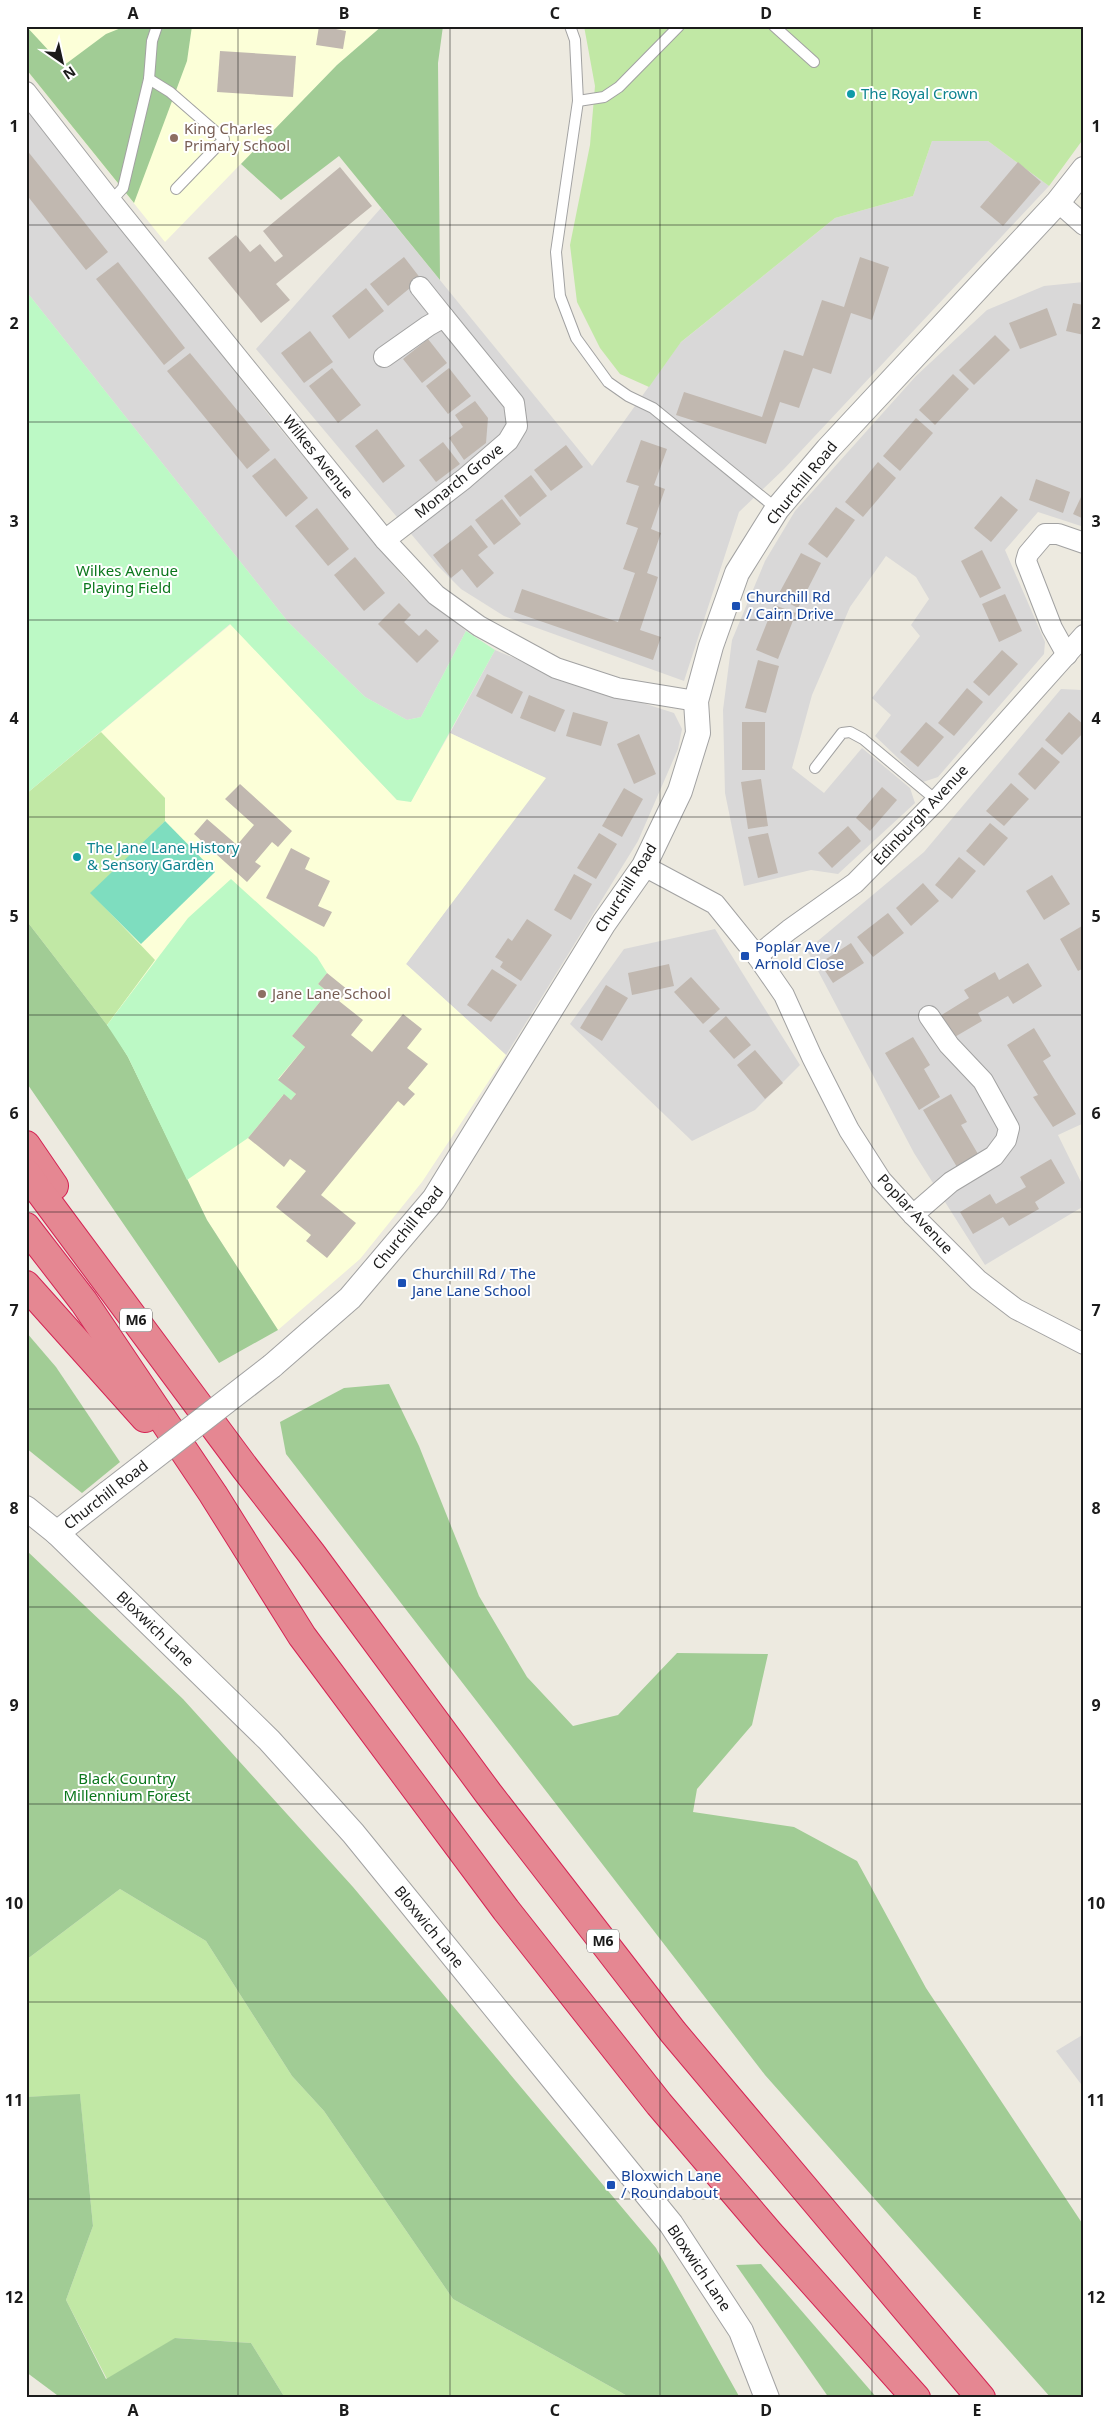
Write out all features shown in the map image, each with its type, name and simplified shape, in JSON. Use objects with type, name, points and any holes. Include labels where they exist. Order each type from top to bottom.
[{"type":"highway","points":[[26,1145],[245,1468]]},
{"type":"highway","name":"M6","points":[[26,1173],[488,1793],[673,2032],[981,2398]]},
{"type":"highway","name":"M6","points":[[26,1227],[84,1302],[213,1494],[302,1636],[506,1910],[659,2104],[769,2233],[916,2398]]},
{"type":"highway","points":[[26,1285],[213,1494]]},
{"type":"street","name":"Wilkes Avenue","points":[[26,92],[111,201],[385,540],[436,595],[479,626],[556,668],[617,688],[696,701]]},
{"type":"street","name":"Churchill Road","points":[[57,1534],[272,1366],[350,1298],[434,1199],[604,923],[644,866],[680,791],[698,734],[696,701],[711,646],[736,573],[777,509],[835,442],[1058,202],[1084,169]]},
{"type":"street","points":[[1058,202],[1084,225]]},
{"type":"street","name":"Monarch Grove","points":[[385,540],[464,479],[508,441],[517,426],[514,403],[420,287]]},
{"type":"street","points":[[384,357],[444,317]]},
{"type":"street","points":[[1067,655],[1052,628],[1026,561],[1028,554],[1046,534],[1058,534],[1084,543]]},
{"type":"street","name":"Edinburgh Avenue","points":[[757,956],[789,930],[856,883],[936,800],[1084,635]]},
{"type":"street","name":"Poplar Avenue","points":[[644,866],[715,904],[757,956],[784,995],[812,1057],[849,1130],[880,1180],[978,1280],[1016,1309],[1084,1344]]},
{"type":"street","points":[[913,1215],[951,1182],[994,1156],[1006,1140],[1008,1128],[983,1081],[949,1045],[929,1016]]},
{"type":"street","name":"Bloxwich Lane","points":[[26,1508],[57,1534],[269,1740],[353,1833],[671,2224],[741,2331],[767,2398]]},
{"type":"lane","points":[[111,201],[124,188],[149,79],[152,41],[157,26]]},
{"type":"lane","points":[[570,26],[575,40],[578,101],[556,252],[560,296],[576,338],[608,382],[628,396],[653,408],[777,509]]},
{"type":"lane","points":[[578,101],[604,97],[619,87],[679,26]]},
{"type":"lane","points":[[774,26],[814,62]]},
{"type":"lane","points":[[149,79],[170,92],[224,139],[176,189]]},
{"type":"lane","points":[[815,768],[842,734],[850,732],[863,739],[936,800]]},
{"type":"shaded area","name":"King Charles Primary School","points":[[26,26],[382,26],[337,65],[165,242],[26,69]]},
{"type":"shaded area","points":[[26,108],[276,424],[406,580],[466,631],[421,717],[407,720],[365,697],[288,622],[26,291]]},
{"type":"shaded area","points":[[932,141],[988,141],[1049,186],[784,469],[739,512],[684,681],[504,616],[461,589],[438,566],[256,349],[381,208],[592,466],[680,343],[835,218],[913,196]]},
{"type":"shaded area","points":[[1084,282],[1084,527],[1038,512],[1005,550],[1045,642],[1044,654],[938,777],[923,782],[875,736],[891,715],[872,698],[920,636],[911,625],[929,599],[916,577],[886,556],[850,607],[812,695],[792,768],[824,793],[862,748],[910,788],[915,803],[838,874],[811,870],[744,886],[725,793],[723,710],[732,640],[765,561],[795,511],[916,376],[987,310],[1044,286]]},
{"type":"shaded area","name":"Jane Lane School","points":[[231,624],[397,800],[411,801],[450,733],[546,778],[406,964],[506,1055],[422,1182],[360,1259],[278,1330],[207,1220],[128,1057],[114,1034],[26,920],[26,794]]},
{"type":"shaded area","points":[[495,650],[556,675],[674,713],[682,729],[678,749],[638,841],[506,1055],[406,964],[545,778],[450,733]]},
{"type":"shaded area","points":[[1084,688],[1084,1123],[1058,1135],[1084,1188],[1084,1206],[985,1265],[914,1153],[807,950],[924,852],[1061,689],[1082,690]]},
{"type":"shaded area","points":[[715,929],[800,1065],[755,1110],[692,1141],[570,1024],[624,949]]},
{"type":"shaded area","points":[[1084,2034],[1084,2088],[1056,2051]]},
{"type":"green space","points":[[26,26],[63,66],[106,34],[126,26],[192,26],[187,61],[134,203],[26,69]]},
{"type":"green space","points":[[382,26],[443,26],[438,63],[440,280],[339,156],[281,200],[241,164],[337,65]]},
{"type":"green space","points":[[584,26],[1084,26],[1084,138],[1049,186],[988,141],[932,141],[913,196],[835,218],[681,342],[649,387],[620,374],[600,348],[577,302],[570,245],[590,145],[595,86]]},
{"type":"green space","name":"Wilkes Avenue Playing Field","points":[[26,291],[288,622],[365,697],[407,720],[421,717],[466,631],[495,650],[411,802],[397,800],[230,624],[26,794]]},
{"type":"green space","name":"The Jane Lane History & Sensory Garden","points":[[101,732],[165,798],[165,821],[91,893],[155,960],[107,1025],[26,920],[26,794]]},
{"type":"green space","points":[[165,821],[215,872],[141,944],[90,893]]},
{"type":"green space","points":[[231,879],[317,957],[327,973],[318,984],[328,992],[292,1036],[305,1047],[278,1079],[296,1094],[291,1100],[283,1095],[248,1138],[187,1180],[128,1057],[107,1025],[188,918]]},
{"type":"green space","points":[[26,920],[114,1034],[128,1057],[207,1220],[278,1330],[219,1363],[26,1082]]},
{"type":"green space","points":[[26,1332],[56,1367],[120,1462],[82,1493],[26,1448]]},
{"type":"green space","points":[[389,1384],[419,1446],[479,1596],[527,1677],[573,1726],[618,1715],[677,1653],[768,1654],[752,1725],[697,1789],[693,1812],[794,1827],[857,1861],[926,1988],[1084,2226],[1084,2398],[1051,2398],[765,2075],[286,1454],[280,1422],[344,1388]]},
{"type":"green space","name":"Black Country Millennium Forest","points":[[26,1550],[183,1699],[353,1887],[656,2248],[740,2398],[631,2398],[453,2299],[324,2111],[292,2076],[206,1941],[120,1889],[26,1960]]},
{"type":"green space","points":[[120,1889],[206,1941],[292,2076],[324,2111],[453,2299],[631,2398],[285,2398],[251,2343],[176,2338],[107,2379],[66,2300],[93,2226],[80,2095],[26,2097],[26,1960]]},
{"type":"green space","points":[[80,2094],[93,2226],[66,2300],[106,2379],[175,2338],[251,2343],[285,2398],[61,2398],[26,2372],[26,2097]]},
{"type":"green space","points":[[761,2264],[877,2398],[829,2398],[736,2265]]},
{"type":"building","points":[[319,26],[337,26],[336,29],[346,31],[343,49],[316,45]]},
{"type":"building","points":[[220,51],[296,56],[293,97],[217,92]]},
{"type":"building","points":[[26,149],[108,252],[86,270],[26,194]]},
{"type":"building","points":[[1018,162],[1041,182],[1003,226],[980,207]]},
{"type":"building","points":[[340,167],[372,206],[276,284],[290,300],[261,323],[208,258],[236,235],[250,252],[260,244],[275,262],[283,256],[263,231]]},
{"type":"building","points":[[404,257],[421,279],[388,306],[370,284]]},
{"type":"building","points":[[860,257],[889,267],[872,320],[851,313],[831,374],[813,368],[799,408],[780,402],[766,444],[676,415],[684,392],[762,417],[784,350],[803,356],[822,300],[844,307]]},
{"type":"building","points":[[118,262],[185,348],[164,365],[96,279]]},
{"type":"building","points":[[366,288],[384,311],[349,339],[332,316]]},
{"type":"building","points":[[1073,303],[1084,305],[1084,335],[1066,331]]},
{"type":"building","points":[[1047,308],[1057,335],[1020,349],[1009,323]]},
{"type":"building","points":[[310,331],[333,362],[304,383],[281,353]]},
{"type":"building","points":[[995,335],[1010,350],[974,385],[959,370]]},
{"type":"building","points":[[428,339],[447,363],[422,383],[403,359]]},
{"type":"building","points":[[190,353],[270,450],[247,469],[167,371]]},
{"type":"building","points":[[332,368],[361,405],[338,423],[309,386]]},
{"type":"building","points":[[449,368],[471,396],[448,414],[426,386]]},
{"type":"building","points":[[953,374],[969,389],[935,425],[919,410]]},
{"type":"building","points":[[475,401],[488,418],[486,443],[464,460],[449,438],[463,427],[455,415]]},
{"type":"building","points":[[916,418],[933,433],[900,471],[883,456]]},
{"type":"building","points":[[377,429],[405,466],[383,483],[355,446]]},
{"type":"building","points":[[641,440],[667,449],[654,485],[665,489],[651,529],[661,533],[647,573],[658,577],[640,630],[661,637],[653,660],[514,612],[522,589],[618,622],[635,573],[623,569],[638,528],[626,524],[639,486],[626,482]]},
{"type":"building","points":[[443,442],[460,464],[436,482],[419,460]]},
{"type":"building","points":[[566,445],[583,467],[551,491],[534,470]]},
{"type":"building","points":[[275,458],[308,498],[286,517],[252,476]]},
{"type":"building","points":[[878,462],[896,478],[863,517],[845,502]]},
{"type":"building","points":[[531,475],[547,496],[520,517],[504,496]]},
{"type":"building","points":[[1036,479],[1070,492],[1063,513],[1029,500]]},
{"type":"building","points":[[1082,495],[1084,496],[1084,519],[1073,514]]},
{"type":"building","points":[[1001,496],[1018,510],[991,542],[974,528]]},
{"type":"building","points":[[502,499],[521,524],[494,545],[475,520]]},
{"type":"building","points":[[836,507],[855,520],[827,558],[808,544]]},
{"type":"building","points":[[317,508],[349,549],[328,566],[295,526]]},
{"type":"building","points":[[471,525],[488,547],[478,555],[494,573],[477,588],[462,569],[451,578],[433,555]]},
{"type":"building","points":[[982,550],[1001,588],[980,598],[961,561]]},
{"type":"building","points":[[801,553],[821,563],[798,608],[777,597]]},
{"type":"building","points":[[355,557],[385,593],[364,611],[334,575]]},
{"type":"building","points":[[1005,594],[1022,631],[999,642],[982,604]]},
{"type":"building","points":[[399,603],[411,615],[404,622],[419,636],[426,629],[439,641],[417,663],[378,624]]},
{"type":"building","points":[[774,605],[796,613],[778,659],[756,650]]},
{"type":"building","points":[[1002,650],[1018,664],[989,696],[973,682]]},
{"type":"building","points":[[758,660],[779,666],[766,713],[745,708]]},
{"type":"building","points":[[487,674],[523,692],[512,714],[476,696]]},
{"type":"building","points":[[967,688],[983,702],[954,736],[938,723]]},
{"type":"building","points":[[529,695],[565,710],[555,732],[520,718]]},
{"type":"building","points":[[573,712],[608,722],[601,746],[566,736]]},
{"type":"building","points":[[1069,712],[1084,725],[1084,732],[1062,755],[1045,740]]},
{"type":"building","points":[[742,722],[765,722],[765,770],[742,770]]},
{"type":"building","points":[[926,722],[944,737],[918,767],[900,752]]},
{"type":"building","points":[[639,734],[656,774],[634,784],[617,744]]},
{"type":"building","points":[[1042,747],[1060,762],[1035,790],[1018,774]]},
{"type":"building","points":[[761,779],[768,826],[748,829],[741,782]]},
{"type":"building","points":[[1011,783],[1029,799],[1004,826],[986,811]]},
{"type":"building","points":[[240,784],[292,831],[278,847],[272,842],[255,862],[261,866],[247,882],[194,834],[207,819],[237,845],[254,825],[225,799]]},
{"type":"building","points":[[882,787],[897,800],[870,831],[856,818]]},
{"type":"building","points":[[624,788],[643,799],[622,837],[602,826]]},
{"type":"building","points":[[990,823],[1008,838],[984,866],[966,851]]},
{"type":"building","points":[[848,826],[861,841],[832,868],[818,853]]},
{"type":"building","points":[[599,833],[617,844],[596,879],[577,868]]},
{"type":"building","points":[[768,833],[778,873],[758,878],[748,837]]},
{"type":"building","points":[[291,848],[310,858],[305,869],[330,881],[318,906],[332,912],[324,927],[266,898]]},
{"type":"building","points":[[959,857],[976,871],[952,899],[935,885]]},
{"type":"building","points":[[574,874],[592,884],[571,920],[554,910]]},
{"type":"building","points":[[1052,875],[1070,904],[1044,920],[1026,891]]},
{"type":"building","points":[[923,883],[939,901],[911,926],[896,908]]},
{"type":"building","points":[[888,913],[904,933],[873,957],[857,937]]},
{"type":"building","points":[[527,919],[552,935],[521,981],[500,967],[503,962],[495,957],[508,938],[512,941]]},
{"type":"building","points":[[1082,926],[1084,968],[1078,971],[1060,939]]},
{"type":"building","points":[[851,943],[864,963],[833,983],[820,963]]},
{"type":"building","points":[[1028,963],[1042,986],[1013,1004],[1008,996],[978,1013],[982,1021],[953,1038],[940,1016],[969,998],[964,990],[995,972],[999,980]]},
{"type":"building","points":[[669,964],[674,986],[632,995],[628,973]]},
{"type":"building","points":[[492,969],[517,985],[491,1022],[467,1005]]},
{"type":"building","points":[[327,973],[348,990],[339,1001],[363,1020],[351,1035],[372,1052],[403,1014],[422,1029],[407,1048],[428,1064],[408,1088],[415,1094],[404,1106],[398,1101],[321,1195],[356,1223],[327,1258],[306,1241],[311,1235],[276,1207],[306,1171],[290,1159],[284,1167],[248,1138],[284,1094],[291,1100],[296,1094],[278,1080],[305,1047],[292,1036],[328,992],[318,984]]},
{"type":"building","points":[[691,977],[720,1009],[703,1024],[674,992]]},
{"type":"building","points":[[606,985],[628,998],[602,1041],[580,1028]]},
{"type":"building","points":[[726,1016],[751,1045],[734,1059],[709,1031]]},
{"type":"building","points":[[1034,1028],[1051,1056],[1043,1061],[1076,1114],[1053,1127],[1033,1097],[1038,1095],[1007,1045]]},
{"type":"building","points":[[913,1037],[930,1065],[924,1069],[940,1097],[919,1110],[885,1053]]},
{"type":"building","points":[[755,1050],[783,1083],[765,1099],[737,1065]]},
{"type":"building","points":[[951,1094],[967,1122],[961,1125],[978,1154],[957,1167],[923,1110]]},
{"type":"building","points":[[1051,1159],[1065,1183],[1035,1202],[1039,1209],[1009,1226],[1003,1217],[973,1234],[960,1212],[990,1194],[996,1204],[1026,1187],[1020,1177]]},
{"type":"place","name":"The Royal Crown","points":[[851,94]]},
{"type":"place","name":"King Charles Primary School","points":[[174,138]]},
{"type":"place","name":"Churchill Rd / Cairn Drive","points":[[736,606]]},
{"type":"place","name":"The Jane Lane History & Sensory Garden","points":[[77,857]]},
{"type":"place","name":"Poplar Ave / Arnold Close","points":[[745,956]]},
{"type":"place","name":"Jane Lane School","points":[[262,994]]},
{"type":"place","name":"Churchill Rd / The Jane Lane School","points":[[402,1283]]},
{"type":"place","name":"Bloxwich Lane / Roundabout","points":[[611,2185]]}]
